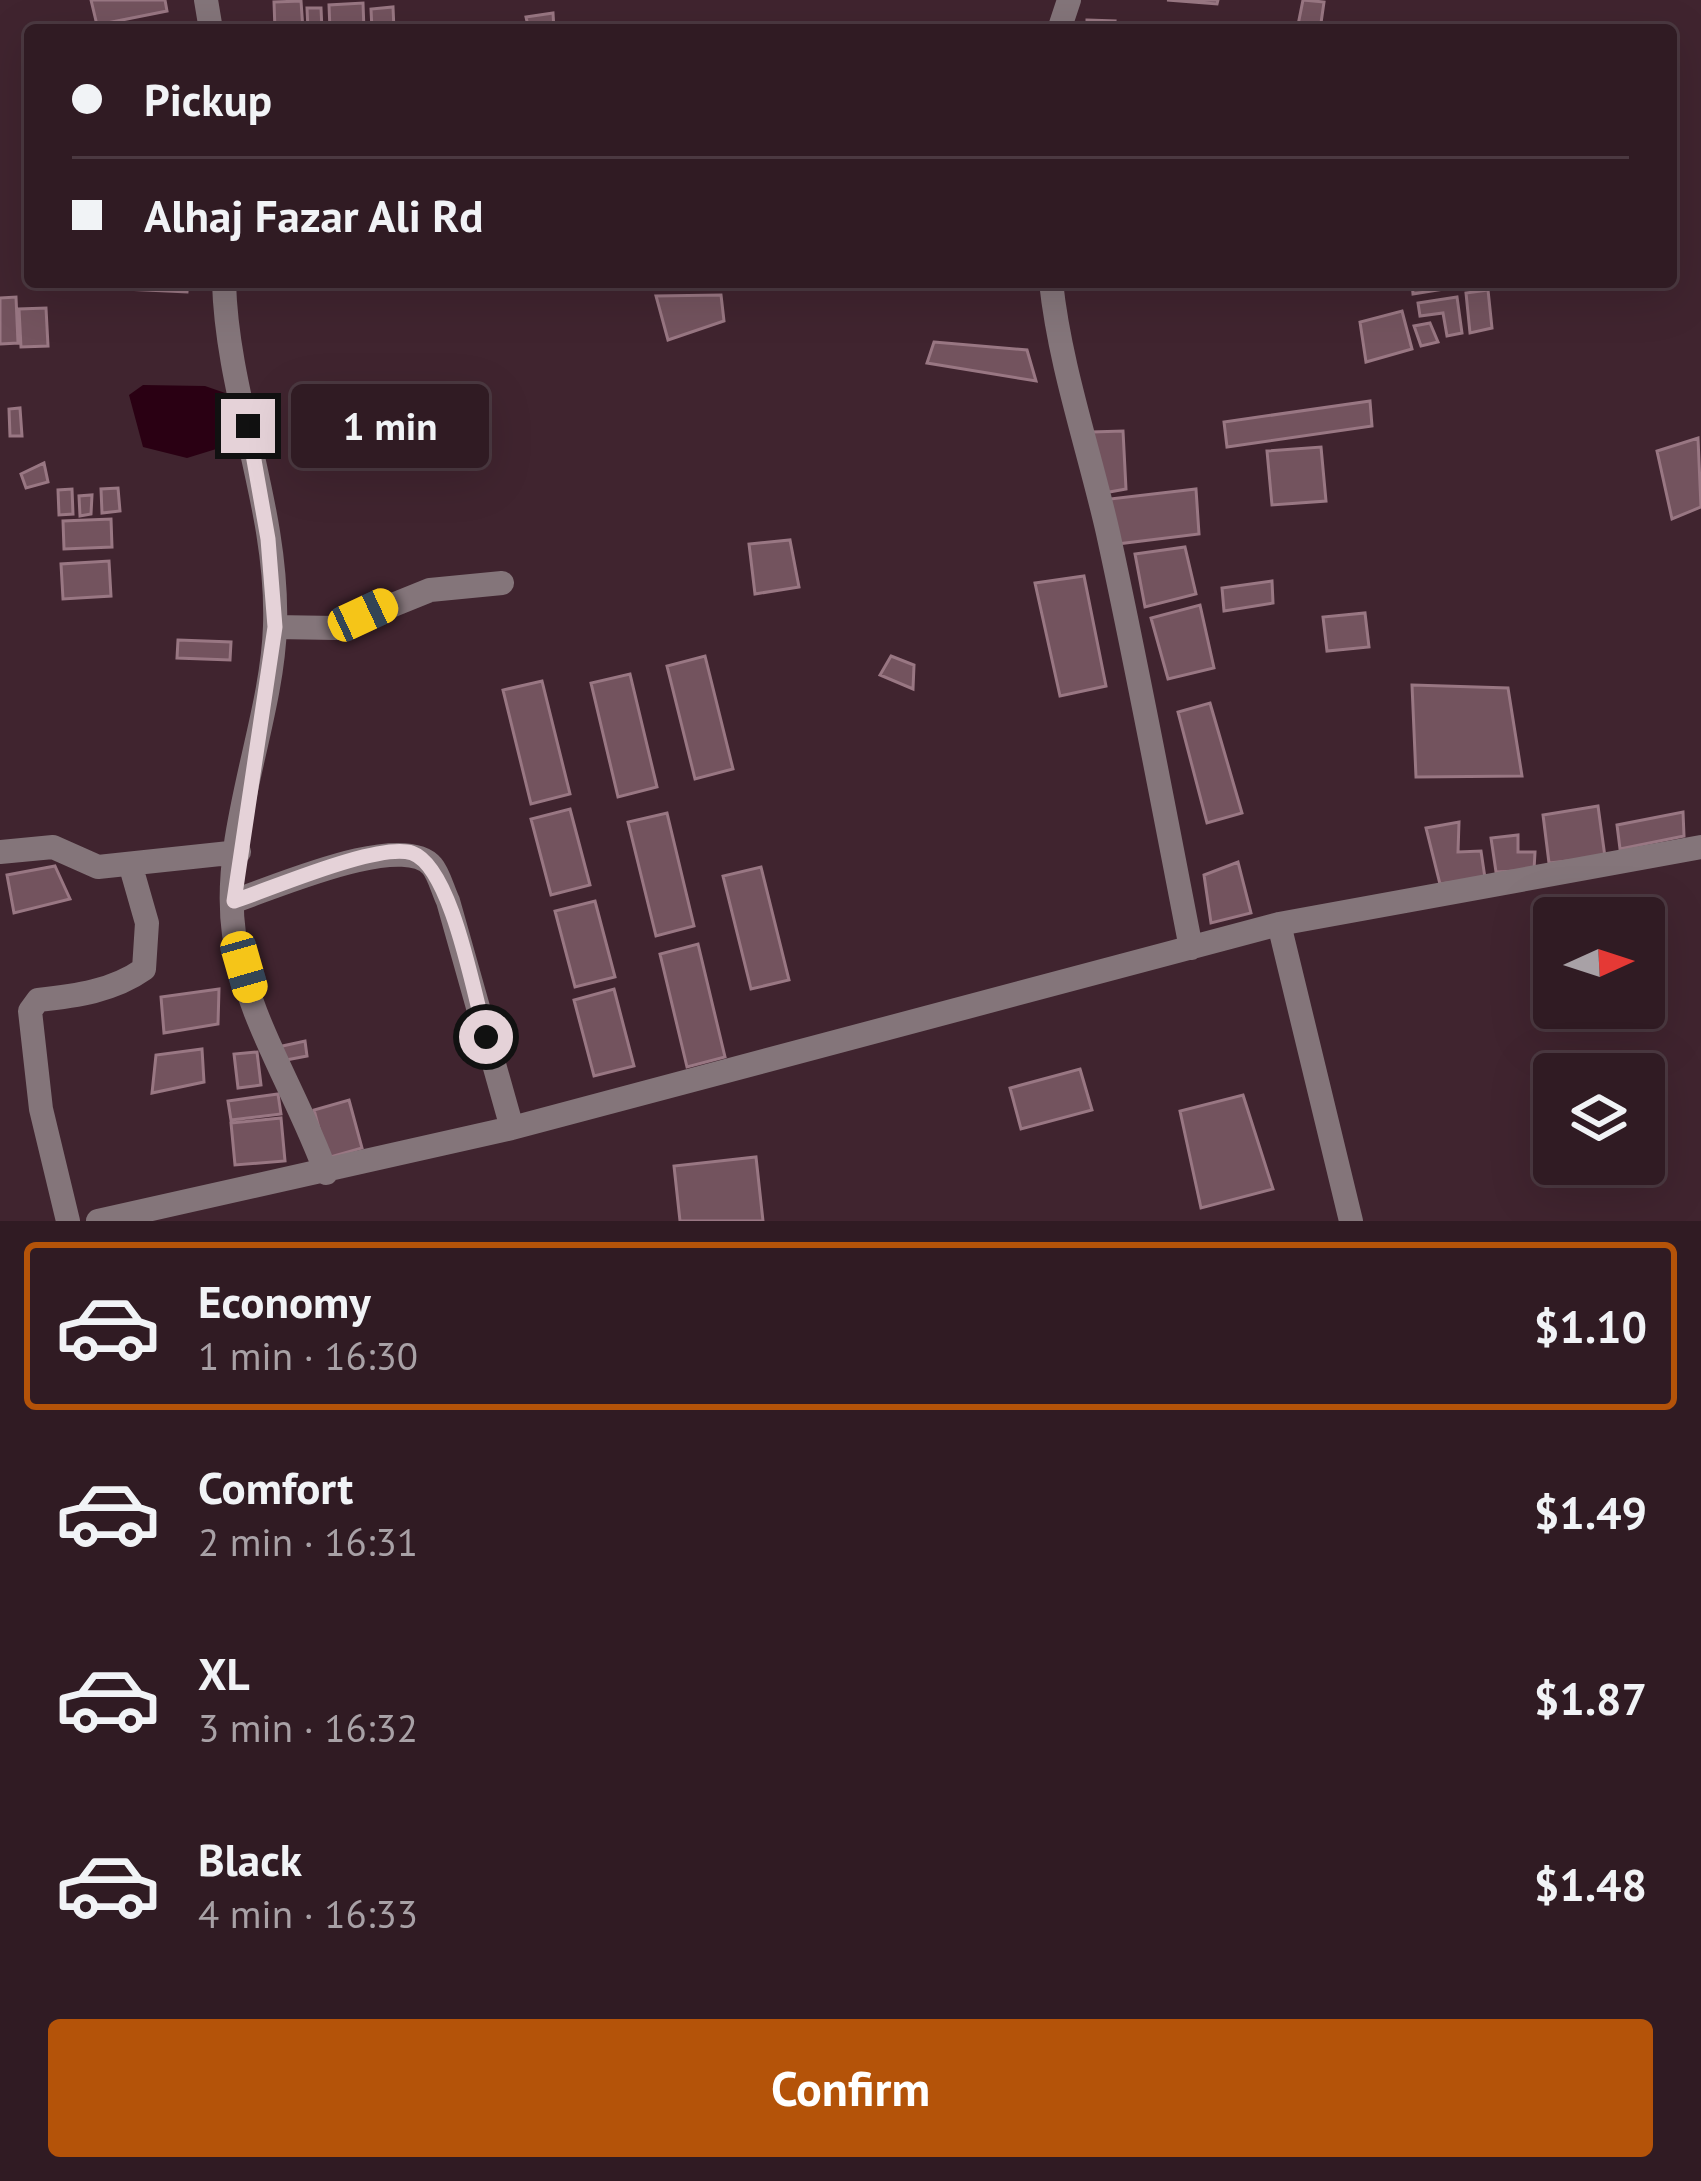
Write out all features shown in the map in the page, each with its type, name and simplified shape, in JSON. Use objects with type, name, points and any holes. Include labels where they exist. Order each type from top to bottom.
[{"type":"street","points":[[225,288],[268,539],[275,627],[239,851],[234,934],[253,999],[326,1173]]},
{"type":"street","points":[[1052,288],[1059,351],[1081,413],[1191,948]]},
{"type":"street","points":[[275,627],[336,628],[430,590],[502,584]]},
{"type":"street","points":[[0,852],[53,847],[98,867],[131,867],[239,851]]},
{"type":"street","points":[[98,1221],[512,1128],[1279,924],[1701,848]]},
{"type":"street","points":[[234,901],[382,854],[410,852],[432,866],[448,901],[512,1128]]},
{"type":"street","points":[[68,1221],[41,1109],[30,1011],[38,1000],[78,996],[127,981],[144,969],[147,923],[131,867]]},
{"type":"street","points":[[1279,924],[1351,1221]]},
{"type":"shaded area","points":[[143,385],[205,386],[228,394],[232,436],[226,446],[187,458],[143,447],[129,395]]},
{"type":"building","points":[[91,0],[165,0],[167,11],[97,24]]},
{"type":"building","points":[[1167,0],[1218,0],[1217,4]]},
{"type":"building","points":[[1303,0],[1324,2],[1321,24],[1298,24]]},
{"type":"building","points":[[301,1],[303,24],[275,24],[274,2]]},
{"type":"building","points":[[363,3],[364,24],[330,24],[329,5]]},
{"type":"building","points":[[393,7],[394,24],[372,24],[371,9]]},
{"type":"building","points":[[307,8],[321,8],[322,24],[308,24]]},
{"type":"building","points":[[553,13],[554,24],[528,24],[526,17]]},
{"type":"building","points":[[1087,20],[1115,21],[1115,24],[1087,24]]},
{"type":"building","points":[[102,288],[187,288],[187,292]]},
{"type":"building","points":[[1412,288],[1444,288],[1444,289],[1413,294]]},
{"type":"building","points":[[1488,290],[1492,328],[1470,333],[1466,293]]},
{"type":"building","points":[[721,295],[724,321],[668,340],[656,296]]},
{"type":"building","points":[[16,297],[18,343],[0,344],[0,298]]},
{"type":"building","points":[[1457,297],[1462,333],[1447,336],[1443,313],[1420,316],[1418,303]]},
{"type":"building","points":[[46,308],[48,346],[21,347],[19,309]]},
{"type":"building","points":[[1402,311],[1412,349],[1366,362],[1360,322]]},
{"type":"building","points":[[1430,323],[1438,342],[1421,346],[1414,326]]},
{"type":"building","points":[[934,342],[1027,350],[1036,381],[927,363]]},
{"type":"building","points":[[1370,401],[1372,426],[1227,447],[1224,422]]},
{"type":"building","points":[[20,408],[22,436],[10,436],[9,409]]},
{"type":"building","points":[[1123,431],[1126,489],[1104,493],[1092,432]]},
{"type":"building","points":[[1698,438],[1701,507],[1672,519],[1657,451]]},
{"type":"building","points":[[1321,447],[1326,501],[1272,505],[1267,451]]},
{"type":"building","points":[[44,463],[48,482],[26,488],[21,474]]},
{"type":"building","points":[[118,488],[120,511],[102,513],[101,489]]},
{"type":"building","points":[[72,489],[73,514],[59,515],[58,490]]},
{"type":"building","points":[[1196,489],[1199,534],[1117,544],[1110,499]]},
{"type":"building","points":[[92,495],[91,514],[80,516],[79,496]]},
{"type":"building","points":[[111,519],[112,547],[64,549],[63,521]]},
{"type":"building","points":[[790,540],[799,587],[755,594],[749,544]]},
{"type":"building","points":[[1185,547],[1196,594],[1145,607],[1135,554]]},
{"type":"building","points":[[109,561],[111,596],[63,599],[61,564]]},
{"type":"building","points":[[1084,576],[1106,686],[1060,696],[1035,583]]},
{"type":"building","points":[[1272,581],[1273,603],[1224,611],[1222,588]]},
{"type":"building","points":[[1200,605],[1214,668],[1168,679],[1151,618]]},
{"type":"building","points":[[1365,613],[1369,647],[1327,651],[1323,617]]},
{"type":"building","points":[[178,640],[231,642],[230,660],[177,658]]},
{"type":"building","points":[[705,656],[733,769],[695,779],[667,666]]},
{"type":"building","points":[[891,656],[914,665],[913,689],[880,675]]},
{"type":"building","points":[[630,674],[657,787],[618,797],[591,683]]},
{"type":"building","points":[[542,681],[570,794],[531,804],[503,690]]},
{"type":"building","points":[[1412,685],[1508,688],[1522,776],[1416,777]]},
{"type":"building","points":[[1210,703],[1242,813],[1207,823],[1178,712]]},
{"type":"building","points":[[1598,806],[1605,857],[1549,863],[1543,815]]},
{"type":"building","points":[[570,809],[590,885],[551,895],[531,819]]},
{"type":"building","points":[[1683,812],[1684,836],[1620,849],[1617,825]]},
{"type":"building","points":[[667,813],[694,926],[656,936],[628,822]]},
{"type":"building","points":[[1459,822],[1458,852],[1481,851],[1485,878],[1440,884],[1426,828]]},
{"type":"building","points":[[1518,835],[1518,852],[1535,852],[1534,870],[1496,872],[1491,838]]},
{"type":"building","points":[[1238,862],[1251,913],[1211,923],[1204,875]]},
{"type":"building","points":[[55,866],[70,899],[14,913],[7,875]]},
{"type":"building","points":[[761,867],[789,980],[751,989],[723,876]]},
{"type":"building","points":[[595,901],[615,977],[575,987],[555,911]]},
{"type":"building","points":[[698,944],[725,1057],[687,1067],[660,954]]},
{"type":"building","points":[[219,989],[218,1024],[164,1033],[161,997]]},
{"type":"building","points":[[614,989],[634,1066],[594,1076],[574,1000]]},
{"type":"building","points":[[305,1041],[307,1056],[281,1061],[278,1047]]},
{"type":"building","points":[[202,1049],[204,1082],[152,1093],[156,1055]]},
{"type":"building","points":[[257,1052],[261,1085],[238,1088],[234,1054]]},
{"type":"building","points":[[1080,1069],[1092,1110],[1021,1129],[1010,1088]]},
{"type":"building","points":[[278,1094],[281,1114],[231,1120],[228,1101]]},
{"type":"building","points":[[1243,1095],[1273,1189],[1201,1208],[1180,1111]]},
{"type":"building","points":[[349,1100],[362,1148],[327,1158],[314,1110]]},
{"type":"building","points":[[281,1118],[285,1161],[235,1165],[231,1123]]},
{"type":"building","points":[[756,1157],[763,1221],[680,1221],[674,1166]]},
{"type":"route","points":[[248,426],[268,539],[275,627],[234,901],[382,854],[410,852],[432,866],[448,901],[486,1037]]}]
